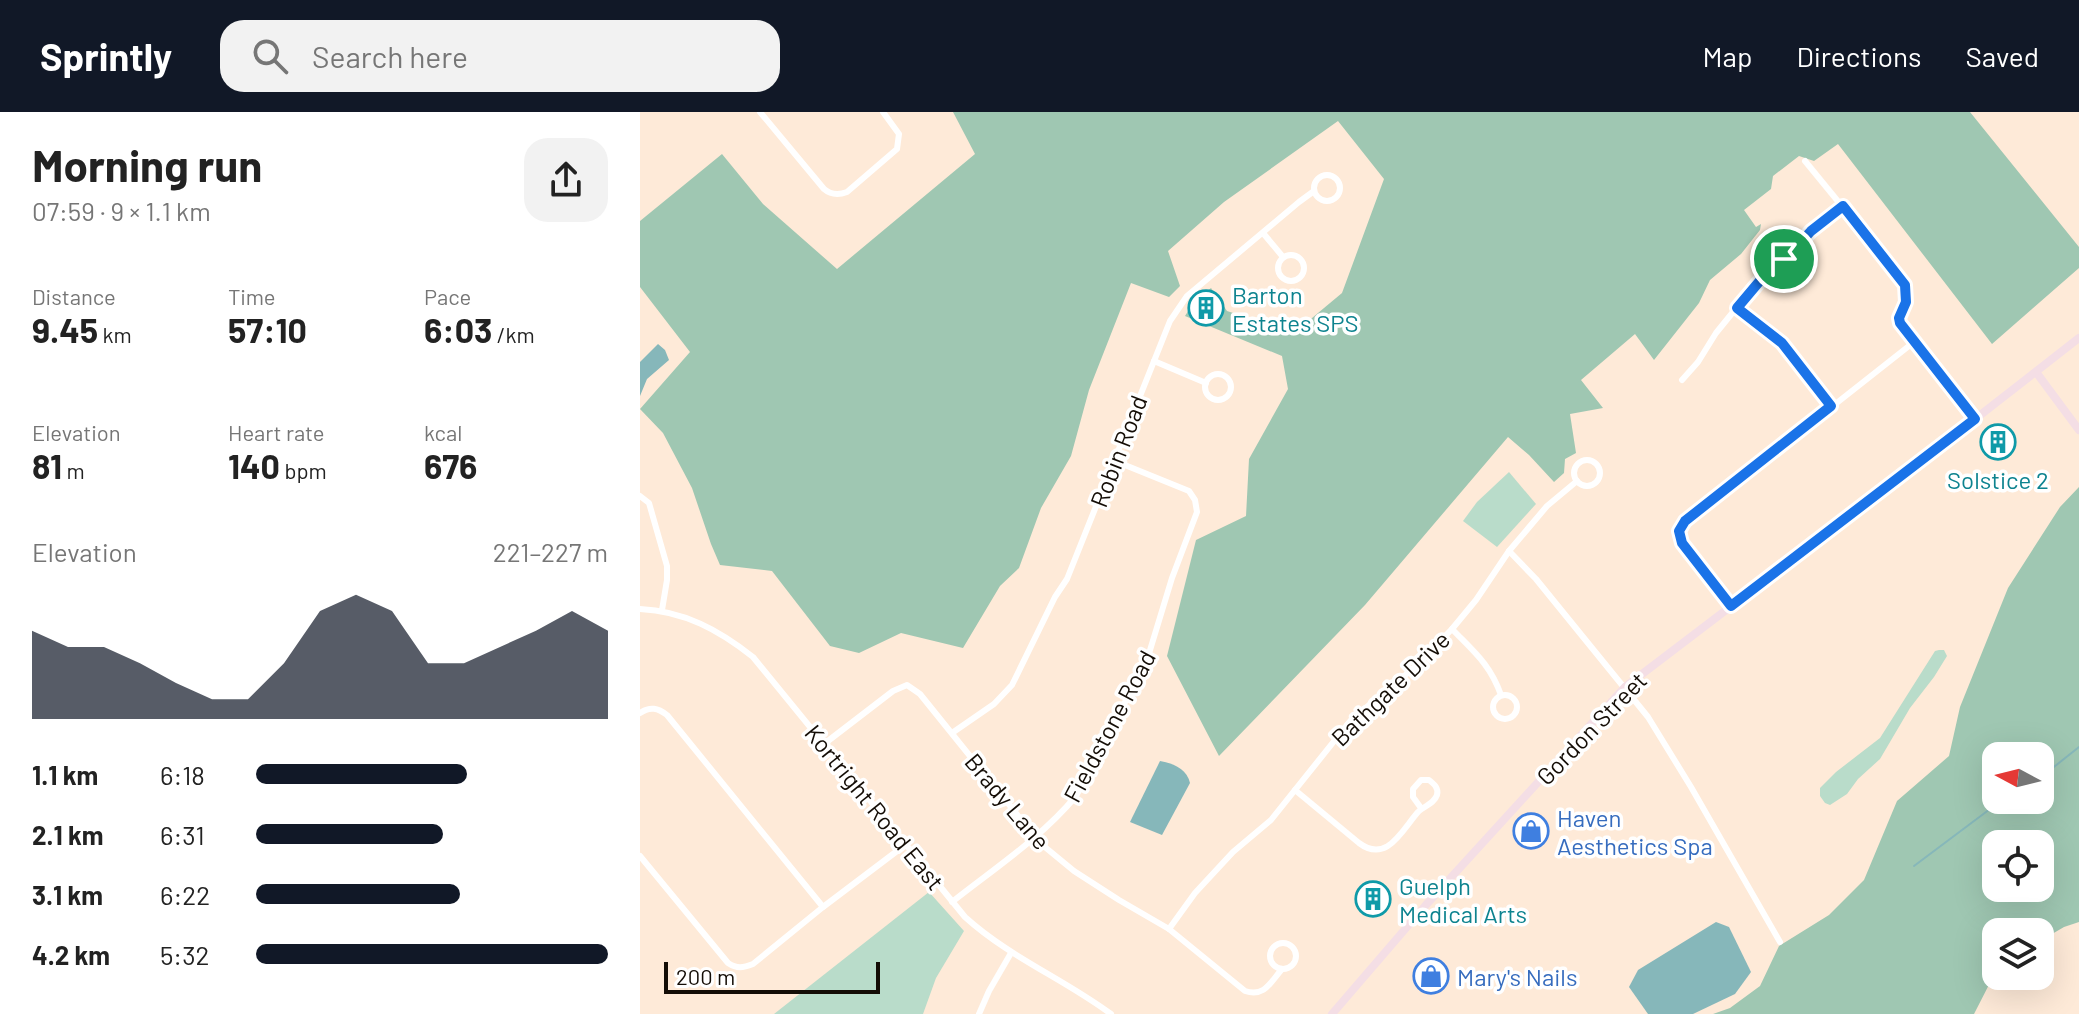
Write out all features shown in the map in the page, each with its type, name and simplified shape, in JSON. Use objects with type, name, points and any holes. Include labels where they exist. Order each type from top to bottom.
[{"type":"main road","name":"Gordon Street","points":[[1332,1014],[1425,906],[1625,687],[2079,338]]},
{"type":"main road","points":[[2036,372],[2079,430]]},
{"type":"street","points":[[760,112],[824,189],[837,194],[847,192],[897,149],[899,134],[883,112]]},
{"type":"street","points":[[1805,161],[1905,285],[1906,302],[1900,323],[1975,419]]},
{"type":"street","name":"Robin Road","points":[[952,733],[994,704],[1012,685],[1067,579],[1170,321],[1187,296],[1314,191],[1315,183],[1321,177],[1329,176],[1339,184],[1339,192],[1331,201],[1319,199],[1314,191]]},
{"type":"street","points":[[1682,380],[1698,362],[1716,333],[1764,276],[1811,231],[1843,206]]},
{"type":"street","points":[[1263,233],[1283,257]]},
{"type":"street","points":[[1291,255],[1302,260],[1304,269],[1301,277],[1289,281],[1279,274],[1278,265],[1283,257],[1291,255]]},
{"type":"street","points":[[1737,308],[1782,343],[1831,406]]},
{"type":"street","points":[[1731,606],[1682,543],[1679,531],[1685,521],[1914,342]]},
{"type":"street","points":[[1154,361],[1206,383]]},
{"type":"street","points":[[1220,374],[1228,378],[1230,391],[1222,399],[1214,399],[1208,394],[1206,383],[1212,376],[1220,374]]},
{"type":"street","name":"Bathgate Drive","points":[[1586,459],[1597,463],[1601,471],[1596,483],[1584,486],[1577,481],[1574,473],[1579,463],[1586,459]]},
{"type":"street","name":"Fieldstone Road","points":[[952,902],[1035,838],[1064,811],[1076,796],[1147,660],[1172,578],[1197,512],[1195,500],[1189,491],[1115,461]]},
{"type":"street","name":"Bathgate Drive","points":[[1169,929],[1195,893],[1233,852],[1271,820],[1351,720],[1415,667],[1452,629],[1509,551],[1547,506],[1577,481]]},
{"type":"street","points":[[640,496],[649,503],[667,566],[662,610]]},
{"type":"street","points":[[1509,551],[1536,579],[1648,717],[1780,942]]},
{"type":"street","name":"Kortright Road East","points":[[640,609],[662,610],[704,624],[745,651],[763,669],[952,902],[979,929],[1011,953],[1068,984],[1100,1011],[1111,1014]]},
{"type":"street","points":[[1452,629],[1489,667],[1501,695]]},
{"type":"street","name":"Brady Lane","points":[[824,744],[893,691],[907,685],[920,694],[1035,838],[1074,871],[1169,929],[1249,992],[1258,993],[1266,988],[1282,969]]},
{"type":"street","points":[[1501,695],[1509,695],[1515,701],[1517,708],[1510,718],[1498,718],[1493,712],[1493,703],[1501,695]]},
{"type":"street","points":[[640,713],[651,708],[667,715],[823,907]]},
{"type":"street","points":[[1295,790],[1369,849],[1381,849],[1391,844],[1421,808],[1434,801],[1437,793],[1435,785],[1429,780],[1421,780],[1413,789],[1413,797],[1421,808]]},
{"type":"street","points":[[640,856],[728,963],[744,968],[905,845]]},
{"type":"street","points":[[1283,943],[1294,949],[1296,957],[1293,964],[1282,969],[1274,966],[1270,954],[1275,946],[1283,943]]},
{"type":"street","points":[[979,1014],[1011,953]]},
{"type":"green space","points":[[953,112],[1970,112],[2079,247],[2079,268],[1992,344],[1838,144],[1814,161],[1799,156],[1773,176],[1771,189],[1744,210],[1756,227],[1761,224],[1760,230],[1741,254],[1710,280],[1699,303],[1654,360],[1635,334],[1581,380],[1603,408],[1570,414],[1576,453],[1565,459],[1564,473],[1554,482],[1508,437],[1365,605],[1219,756],[1167,656],[1196,540],[1246,516],[1249,459],[1288,389],[1282,356],[1185,316],[1211,288],[1227,311],[1294,333],[1342,293],[1384,179],[1338,121],[1224,202],[1168,251],[1180,286],[1169,297],[1131,283],[1089,390],[1071,456],[1041,508],[1019,568],[1000,586],[963,648],[901,633],[859,653],[830,646],[772,571],[720,565],[692,488],[663,433],[640,409],[690,352],[640,287],[640,221],[722,154],[763,204],[837,269],[975,154]]},
{"type":"green space","points":[[1509,472],[1536,504],[1497,547],[1463,521],[1477,502]]},
{"type":"green space","points":[[2079,487],[2079,922],[2054,933],[2054,918],[1982,918],[1982,990],[1986,990],[1974,1014],[1713,1014],[1730,1008],[1760,986],[1779,946],[1829,915],[1864,880],[1897,801],[1949,756],[1960,707],[2008,588],[2060,507]]},
{"type":"green space","points":[[1944,650],[1947,656],[1910,708],[1880,759],[1847,794],[1830,805],[1825,803],[1820,796],[1820,788],[1880,738],[1935,651]]},
{"type":"green space","points":[[929,892],[964,931],[936,978],[923,1014],[774,1014]]},
{"type":"water","points":[[658,344],[669,360],[647,379],[640,396],[640,362]]},
{"type":"water","points":[[1160,761],[1179,768],[1190,783],[1162,835],[1130,822]]},
{"type":"water","points":[[1716,922],[1729,927],[1751,972],[1735,994],[1693,1014],[1648,1014],[1629,987],[1638,970]]},
{"type":"waterway","points":[[2054,767],[2079,747]]},
{"type":"waterway","points":[[1914,866],[1983,814]]},
{"type":"place","name":"Barton Estates SPS","points":[[1206,308]]},
{"type":"place","name":"Solstice 2","points":[[1998,442]]},
{"type":"place","name":"Haven Aesthetics Spa","points":[[1531,831]]},
{"type":"place","name":"Guelph Medical Arts","points":[[1373,899]]},
{"type":"place","name":"Mary's Nails","points":[[1431,976]]},
{"type":"route","points":[[1843,206],[1905,285],[1906,302],[1900,323],[1975,419],[1731,606],[1682,543],[1679,531],[1682,525],[1831,406],[1782,343],[1737,308],[1755,285],[1784,259],[1811,231],[1843,206]]}]
